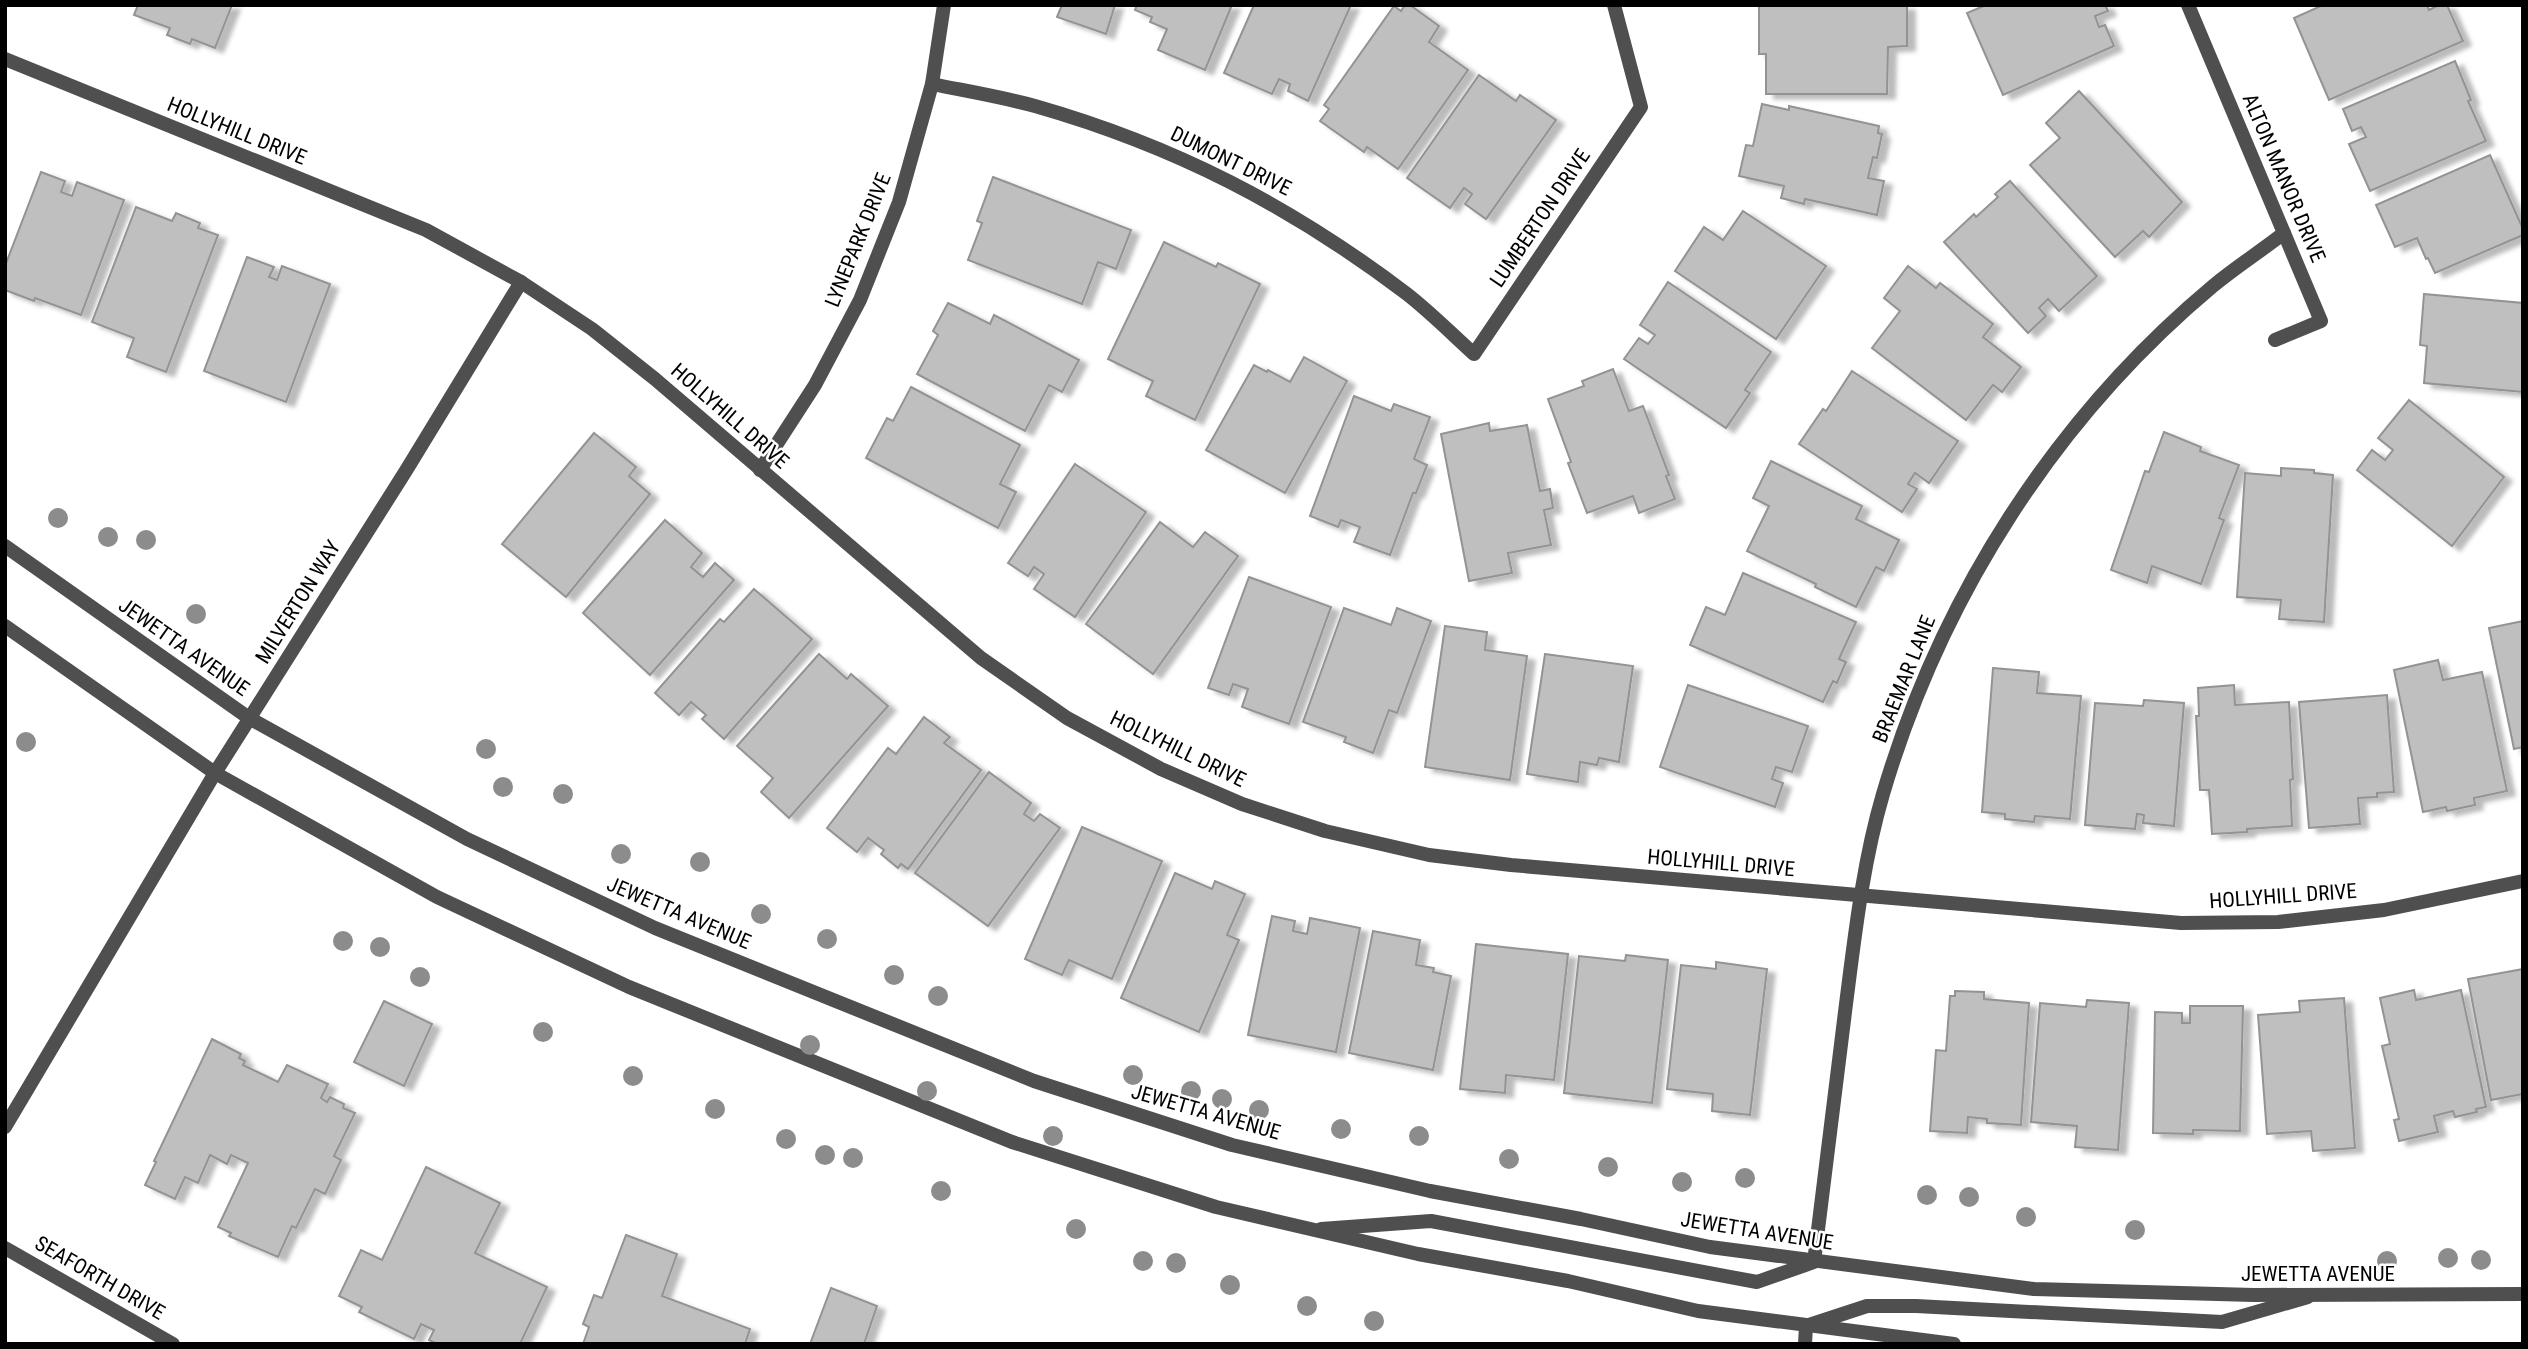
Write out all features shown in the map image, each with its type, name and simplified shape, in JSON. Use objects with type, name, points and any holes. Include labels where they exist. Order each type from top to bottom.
[{"type":"street","name":"LYNEPARK DRIVE","points":[[760,470],[816,385],[860,300],[899,202],[932,84],[944,5]]},
{"type":"street","name":"LUMBERTON DRIVE","points":[[1474,354],[1641,107],[1614,5]]},
{"type":"street","name":"ALTON MANOR DRIVE","points":[[2188,5],[2321,321],[2275,340]]},
{"type":"street","name":"HOLLYHILL DRIVE","points":[[5,59],[426,230],[521,282],[592,329],[655,379],[981,658],[1067,718],[1161,769],[1242,804],[1325,831],[1429,855],[1511,865],[2181,923],[2278,922],[2384,910],[2523,881]]},
{"type":"street","name":"DUMONT DRIVE","points":[[932,84],[1033,106],[1134,138],[1215,173],[1308,224],[1409,295],[1474,354]]},
{"type":"street","name":"BRAEMAR LANE","points":[[1814,1262],[1860,896],[1882,796],[1916,695],[1952,615],[2004,523],[2065,436],[2136,358],[2213,286],[2284,233]]},
{"type":"street","name":"MILVERTON WAY","points":[[5,1127],[215,773],[407,470],[521,282]]},
{"type":"street","name":"JEWETTA AVENUE","points":[[5,546],[249,718],[467,839],[642,922],[1034,1081],[1232,1145],[1430,1191],[1581,1219],[1710,1247],[2034,1289],[2314,1295],[2523,1294]]},
{"type":"street","points":[[5,626],[215,773],[437,897],[642,992],[1012,1142],[1216,1207],[1418,1254],[1569,1282],[1698,1311],[1954,1344]]},
{"type":"street","points":[[1312,1230],[1431,1221],[1757,1282],[1814,1262]]},
{"type":"street","name":"SEAFORTH DRIVE","points":[[5,1248],[173,1344]]},
{"type":"street","points":[[1806,1326],[1867,1306],[1916,1306],[2222,1322],[2314,1295]]},
{"type":"street","points":[[1805,1344],[1806,1326]]},
{"type":"building","points":[[138,5],[232,5],[215,48],[192,39],[190,44],[167,35],[170,28],[134,15]]},
{"type":"building","points":[[1062,5],[1115,5],[1106,34],[1057,17]]},
{"type":"building","points":[[1137,5],[1232,5],[1205,70],[1158,50],[1167,29],[1150,22],[1152,17],[1135,10]]},
{"type":"building","points":[[1254,5],[1351,5],[1308,101],[1288,91],[1290,84],[1279,79],[1272,94],[1224,73]]},
{"type":"building","points":[[1405,5],[1410,5],[1439,26],[1429,42],[1468,70],[1398,169],[1367,147],[1364,152],[1320,121],[1329,109],[1324,105],[1394,6],[1401,11]]},
{"type":"building","points":[[1986,5],[2105,5],[2108,11],[2095,16],[2099,27],[2105,25],[2114,46],[2003,95],[1967,13]]},
{"type":"building","points":[[2323,5],[2427,5],[2429,10],[2439,5],[2447,5],[2463,41],[2329,100],[2294,18]]},
{"type":"building","points":[[1759,6],[1907,6],[1907,46],[1888,47],[1887,94],[1766,94],[1766,54],[1759,54]]},
{"type":"building","points":[[2455,61],[2471,100],[2468,101],[2486,141],[2370,191],[2349,144],[2366,137],[2361,127],[2352,131],[2343,109]]},
{"type":"building","points":[[1479,75],[1516,101],[1520,95],[1556,120],[1486,219],[1465,204],[1472,194],[1464,188],[1450,208],[1407,178]]},
{"type":"building","points":[[2079,91],[2182,202],[2149,237],[2143,231],[2115,257],[2030,165],[2060,138],[2046,123]]},
{"type":"building","points":[[1762,104],[1789,110],[1789,106],[1879,126],[1878,133],[1882,134],[1877,158],[1873,157],[1868,178],[1884,181],[1877,215],[1805,199],[1804,204],[1781,198],[1784,186],[1739,176],[1746,145],[1753,146]]},
{"type":"building","points":[[2490,155],[2523,229],[2523,235],[2435,273],[2417,238],[2395,247],[2376,205]]},
{"type":"building","points":[[41,172],[65,181],[61,192],[72,196],[77,182],[124,200],[81,315],[5,290],[5,266]]},
{"type":"building","points":[[993,177],[1131,230],[1116,269],[1098,262],[1082,304],[968,260],[982,223],[977,221]]},
{"type":"building","points":[[2010,181],[2097,276],[2059,311],[2048,299],[2039,308],[2046,316],[2028,333],[1944,242],[1974,214],[1976,217],[1998,197],[1995,194]]},
{"type":"building","points":[[136,207],[172,221],[176,213],[200,223],[198,228],[218,235],[166,372],[127,357],[134,338],[92,322]]},
{"type":"building","points":[[1743,211],[1826,266],[1776,339],[1675,271],[1704,227],[1723,240]]},
{"type":"building","points":[[1164,242],[1216,267],[1218,263],[1260,284],[1195,420],[1146,396],[1153,381],[1108,359]]},
{"type":"building","points":[[247,257],[274,267],[269,277],[277,280],[282,266],[330,284],[286,402],[204,371]]},
{"type":"building","points":[[1908,266],[1936,288],[1940,283],[1993,324],[1983,337],[2021,367],[2002,392],[1993,385],[1966,420],[1872,348],[1900,311],[1884,298]]},
{"type":"building","points":[[1668,282],[1771,352],[1745,390],[1750,393],[1726,428],[1624,359],[1639,338],[1648,344],[1655,335],[1640,325]]},
{"type":"building","points":[[2424,294],[2523,303],[2523,392],[2424,383],[2427,346],[2420,345]]},
{"type":"building","points":[[948,303],[990,324],[994,315],[1079,360],[1062,392],[1049,385],[1025,431],[917,374],[938,335],[933,331]]},
{"type":"building","points":[[1304,357],[1347,381],[1285,493],[1206,450],[1254,365],[1290,382]]},
{"type":"building","points":[[1613,369],[1629,411],[1643,406],[1669,475],[1666,476],[1675,499],[1639,513],[1633,496],[1587,513],[1548,399],[1584,386],[1582,381]]},
{"type":"building","points":[[1852,371],[1958,441],[1929,483],[1915,473],[1908,484],[1917,489],[1902,512],[1799,444],[1823,409],[1826,411]]},
{"type":"building","points":[[911,387],[1020,445],[1000,484],[1016,492],[998,528],[866,458],[887,418],[893,421]]},
{"type":"building","points":[[1354,396],[1391,411],[1394,404],[1430,417],[1414,459],[1427,465],[1416,493],[1413,493],[1390,555],[1354,542],[1360,527],[1341,520],[1338,527],[1310,516]]},
{"type":"building","points":[[2409,400],[2504,477],[2452,546],[2357,470],[2372,450],[2385,460],[2393,450],[2378,438]]},
{"type":"building","points":[[1489,423],[1490,431],[1527,425],[1540,491],[1550,489],[1553,508],[1544,510],[1551,545],[1508,553],[1512,573],[1469,581],[1441,434]]},
{"type":"building","points":[[2164,432],[2201,447],[2200,451],[2239,465],[2219,518],[2224,520],[2201,584],[2152,566],[2147,583],[2111,570],[2145,471],[2149,472]]},
{"type":"building","points":[[594,433],[636,467],[629,476],[650,494],[566,597],[502,544]]},
{"type":"building","points":[[1771,461],[1862,506],[1856,519],[1899,540],[1884,571],[1876,567],[1856,607],[1815,587],[1816,584],[1747,551],[1769,506],[1753,498]]},
{"type":"building","points":[[1075,464],[1146,512],[1075,617],[1034,589],[1044,574],[1034,567],[1028,576],[1008,563]]},
{"type":"building","points":[[2281,468],[2314,470],[2314,473],[2333,475],[2324,622],[2279,619],[2281,600],[2237,597],[2245,473],[2281,476]]},
{"type":"building","points":[[665,520],[702,553],[691,567],[703,577],[715,563],[734,580],[650,675],[583,613]]},
{"type":"building","points":[[1160,522],[1193,547],[1205,532],[1238,556],[1153,674],[1086,624]]},
{"type":"building","points":[[1743,573],[1856,622],[1839,659],[1846,662],[1837,683],[1833,681],[1823,702],[1690,645],[1706,607],[1725,615]]},
{"type":"building","points":[[1249,577],[1331,607],[1289,724],[1242,707],[1248,689],[1233,684],[1229,695],[1208,688]]},
{"type":"building","points":[[754,589],[812,639],[724,739],[702,719],[706,715],[691,702],[679,715],[655,693],[720,619],[724,622]]},
{"type":"building","points":[[1344,608],[1391,625],[1397,608],[1431,621],[1397,713],[1389,710],[1373,753],[1344,742],[1346,737],[1303,722]]},
{"type":"building","points":[[2523,621],[2523,747],[2514,749],[2489,628]]},
{"type":"building","points":[[1445,626],[1487,632],[1485,650],[1527,656],[1510,780],[1425,767]]},
{"type":"building","points":[[819,654],[847,679],[851,674],[888,706],[789,818],[761,792],[773,778],[737,746]]},
{"type":"building","points":[[1545,654],[1633,666],[1619,762],[1599,758],[1597,765],[1580,762],[1578,782],[1527,774]]},
{"type":"building","points":[[2438,660],[2443,680],[2482,672],[2507,791],[2474,798],[2475,805],[2447,811],[2446,807],[2423,812],[2394,670]]},
{"type":"building","points":[[1993,668],[2039,672],[2037,693],[2081,696],[2070,819],[2035,816],[2034,822],[2005,819],[2005,814],[1982,812]]},
{"type":"building","points":[[1688,685],[1808,726],[1792,772],[1776,767],[1772,779],[1783,783],[1775,807],[1660,767]]},
{"type":"building","points":[[2234,685],[2235,705],[2289,702],[2293,779],[2290,780],[2292,826],[2212,834],[2209,790],[2200,790],[2196,716],[2199,716],[2198,688]]},
{"type":"building","points":[[2387,695],[2394,792],[2377,793],[2377,797],[2358,798],[2360,824],[2309,828],[2299,702]]},
{"type":"building","points":[[2144,700],[2184,703],[2174,826],[2143,823],[2144,815],[2137,814],[2135,829],[2085,825],[2095,703],[2143,706]]},
{"type":"building","points":[[924,717],[950,737],[944,743],[981,770],[908,869],[901,864],[898,868],[881,854],[884,850],[868,838],[857,852],[827,828],[888,748],[896,754]]},
{"type":"building","points":[[989,772],[1031,803],[1024,814],[1034,821],[1040,814],[1060,828],[988,926],[915,873]]},
{"type":"building","points":[[1082,827],[1162,861],[1112,979],[1069,960],[1062,975],[1025,959]]},
{"type":"building","points":[[1175,873],[1212,889],[1215,881],[1245,894],[1227,935],[1239,940],[1199,1032],[1121,998]]},
{"type":"building","points":[[1272,916],[1295,921],[1293,931],[1307,934],[1310,918],[1360,928],[1336,1052],[1248,1035]]},
{"type":"building","points":[[1373,931],[1420,940],[1416,965],[1434,968],[1433,972],[1451,976],[1433,1070],[1349,1053]]},
{"type":"building","points":[[1476,944],[1568,954],[1554,1080],[1506,1075],[1505,1093],[1460,1089]]},
{"type":"building","points":[[1626,955],[1668,960],[1652,1103],[1564,1093],[1579,956],[1625,961]]},
{"type":"building","points":[[1716,962],[1767,969],[1750,1115],[1712,1111],[1713,1094],[1667,1089],[1681,965],[1716,969]]},
{"type":"building","points":[[2523,969],[2523,1094],[2491,1100],[2468,979]]},
{"type":"building","points":[[2414,990],[2416,1000],[2461,990],[2486,1107],[2455,1117],[2453,1111],[2434,1116],[2438,1132],[2399,1141],[2394,1120],[2399,1119],[2382,1046],[2390,1044],[2380,998]]},
{"type":"building","points":[[1955,991],[1984,992],[1984,999],[2029,1003],[2021,1125],[1987,1123],[1987,1119],[1968,1117],[1967,1133],[1930,1131],[1936,1050],[1946,1051],[1950,996],[1955,996]]},
{"type":"building","points":[[2344,998],[2355,1148],[2313,1151],[2311,1131],[2267,1134],[2258,1015],[2300,1012],[2299,1001]]},
{"type":"building","points":[[2087,1000],[2129,1003],[2118,1150],[2075,1147],[2077,1126],[2031,1122],[2040,1003],[2086,1007]]},
{"type":"building","points":[[384,1001],[432,1024],[404,1086],[354,1062]]},
{"type":"building","points":[[2190,1006],[2243,1006],[2240,1131],[2153,1133],[2155,1012],[2182,1013],[2182,1023],[2190,1023]]},
{"type":"building","points":[[212,1039],[241,1054],[239,1058],[245,1061],[243,1065],[278,1082],[287,1065],[328,1084],[321,1098],[327,1102],[330,1097],[344,1104],[343,1108],[355,1113],[334,1156],[341,1160],[325,1194],[315,1189],[296,1228],[292,1226],[278,1257],[229,1236],[231,1233],[218,1227],[248,1163],[231,1155],[227,1164],[210,1155],[198,1183],[185,1177],[175,1199],[145,1185]]},
{"type":"building","points":[[426,1167],[500,1203],[475,1253],[547,1287],[520,1344],[437,1344],[429,1340],[434,1330],[421,1324],[414,1339],[359,1312],[362,1307],[339,1296],[361,1250],[382,1260]]},
{"type":"building","points":[[626,1235],[677,1254],[662,1296],[750,1329],[745,1344],[583,1344],[589,1327],[583,1324],[594,1295],[602,1298]]},
{"type":"building","points":[[831,1288],[877,1306],[864,1344],[810,1344]]}]
